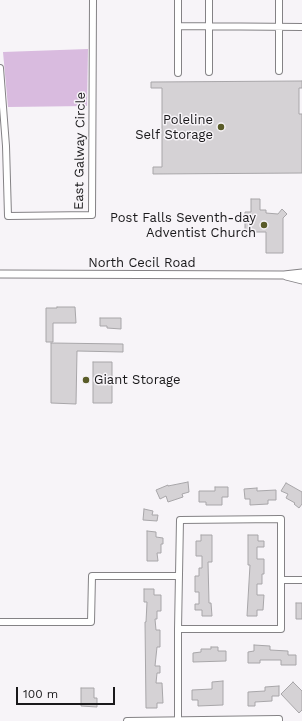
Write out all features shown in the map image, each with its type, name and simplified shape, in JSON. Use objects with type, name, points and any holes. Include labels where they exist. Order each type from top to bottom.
[{"type":"street","name":"East Galway Circle","points":[[0,71],[6,146],[8,216],[92,215],[93,0]]},
{"type":"street","points":[[178,0],[178,73]]},
{"type":"street","points":[[209,0],[209,72]]},
{"type":"street","points":[[279,0],[279,71]]},
{"type":"street","points":[[178,26],[302,27]]},
{"type":"street","name":"North Cecil Road","points":[[0,274],[284,275],[302,273]]},
{"type":"street","name":"North Cecil Road","points":[[284,275],[302,280]]},
{"type":"street","points":[[178,628],[281,629],[281,519],[180,520],[178,576],[178,628],[178,721]]},
{"type":"street","points":[[0,622],[91,622],[92,576],[178,576]]},
{"type":"street","points":[[281,580],[302,580]]},
{"type":"street","points":[[127,721],[279,719],[278,721]]},
{"type":"shaded area","points":[[88,49],[87,106],[8,107],[3,52]]},
{"type":"building","name":"Poleline Self Storage","points":[[302,81],[302,88],[299,88],[299,114],[302,114],[302,173],[153,174],[153,167],[162,167],[162,88],[151,88],[151,82]]},
{"type":"building","name":"Post Falls Seventh-day Adventist Church","points":[[251,199],[260,199],[260,210],[266,210],[266,213],[278,214],[282,209],[287,214],[283,218],[283,253],[266,253],[266,232],[245,232],[245,212],[251,212]]},
{"type":"building","points":[[75,307],[76,323],[53,323],[53,342],[46,342],[46,308]]},
{"type":"building","points":[[100,318],[121,318],[121,329],[100,326]]},
{"type":"building","points":[[51,343],[123,344],[123,352],[77,351],[76,404],[51,403]]},
{"type":"building","points":[[93,362],[112,362],[112,403],[93,403]]},
{"type":"building","points":[[188,482],[189,492],[182,494],[183,497],[168,502],[166,496],[160,499],[156,490],[168,485]]},
{"type":"building","points":[[286,483],[302,492],[302,504],[299,508],[294,504],[295,503],[286,498],[288,494],[281,491]]},
{"type":"building","points":[[215,487],[228,487],[228,497],[222,497],[222,505],[206,505],[206,502],[199,502],[199,491],[215,491]]},
{"type":"building","points":[[257,488],[257,491],[276,490],[276,500],[268,500],[268,504],[250,505],[250,499],[245,499],[244,489]]},
{"type":"building","points":[[144,509],[153,511],[152,515],[158,515],[157,521],[143,520]]},
{"type":"building","points":[[147,531],[156,532],[156,537],[163,538],[161,553],[157,553],[158,561],[147,561]]},
{"type":"building","points":[[201,535],[212,535],[212,562],[208,562],[209,603],[211,603],[212,616],[202,616],[202,610],[195,610],[195,604],[199,604],[199,592],[195,592],[195,576],[199,576],[199,568],[202,568],[202,556],[196,556],[196,541],[201,541]]},
{"type":"building","points":[[248,535],[258,535],[258,541],[264,541],[264,547],[257,547],[257,559],[264,559],[264,574],[262,574],[262,584],[257,584],[257,595],[264,595],[263,610],[257,610],[257,616],[247,616],[250,565],[248,565]]},
{"type":"building","points":[[144,589],[154,589],[154,595],[161,595],[161,611],[157,611],[157,619],[155,619],[156,630],[160,630],[160,647],[157,647],[155,666],[160,666],[160,673],[157,673],[156,683],[162,683],[163,703],[157,703],[157,708],[146,708],[145,622],[147,602],[144,602]]},
{"type":"building","points":[[296,603],[302,603],[302,619],[296,619]]},
{"type":"building","points":[[254,645],[270,646],[270,650],[288,651],[288,655],[296,655],[296,665],[281,665],[281,660],[260,660],[260,663],[248,663],[248,652],[254,651]]},
{"type":"building","points":[[211,647],[218,647],[218,651],[226,651],[226,661],[193,662],[193,653],[201,652],[201,649],[211,649]]},
{"type":"building","points":[[223,681],[223,705],[198,706],[198,700],[192,700],[192,690],[212,689],[212,682]]},
{"type":"building","points":[[293,682],[302,691],[302,710],[299,713],[281,694]]},
{"type":"building","points":[[279,686],[279,696],[272,696],[272,701],[255,702],[255,706],[248,706],[248,692],[265,691],[265,687]]},
{"type":"building","points":[[81,688],[94,688],[94,698],[97,698],[97,707],[81,706]]},
{"type":"place","name":"Poleline Self Storage","points":[[221,127]]},
{"type":"place","name":"Post Falls Seventh-day Adventist Church","points":[[264,225]]},
{"type":"place","name":"Giant Storage","points":[[86,380]]}]
